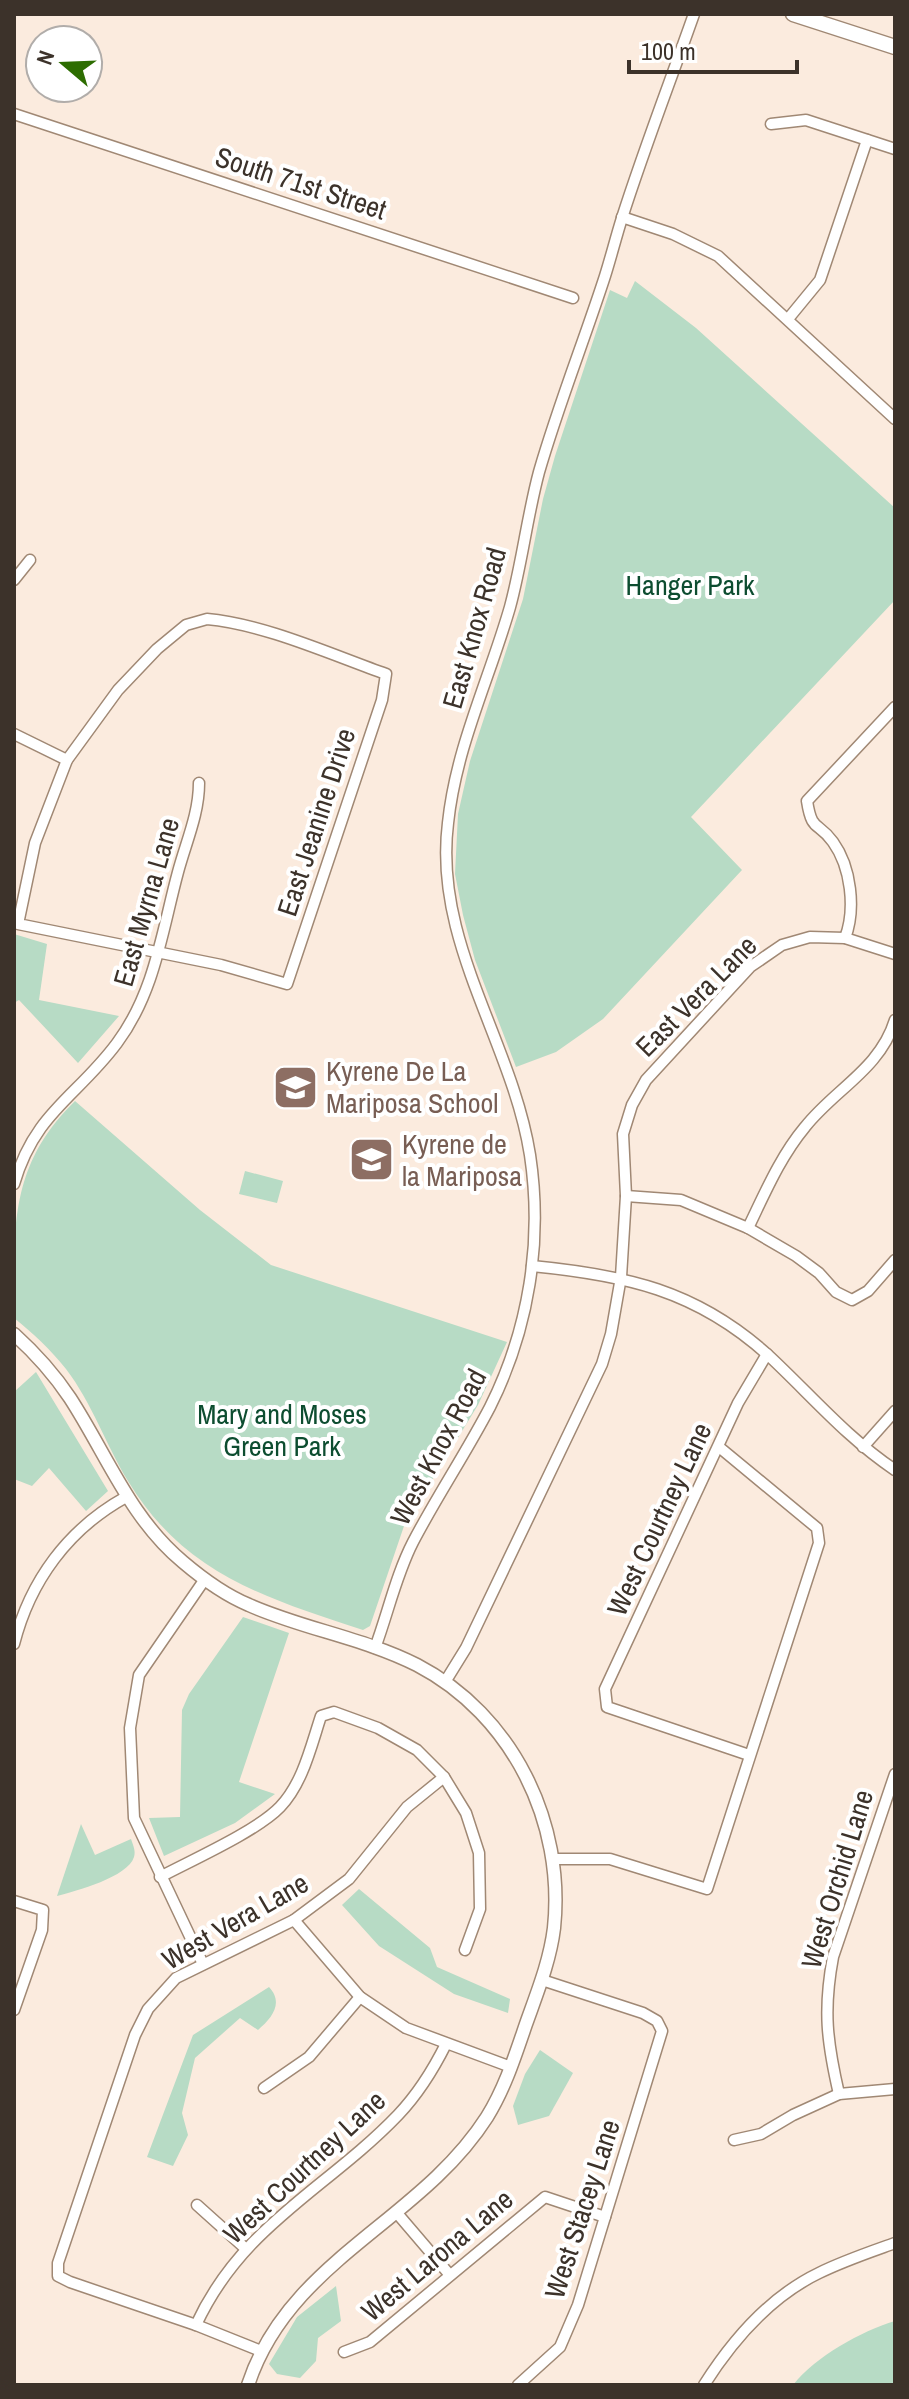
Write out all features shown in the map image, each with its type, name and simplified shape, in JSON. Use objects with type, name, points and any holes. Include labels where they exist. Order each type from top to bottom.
[{"type":"main road","points":[[793,14],[895,47]]},
{"type":"street","name":"East Knox Road","points":[[532,1266],[535,1204],[527,1140],[519,1108],[455,928],[446,871],[447,824],[458,763],[510,608],[540,470],[622,217],[694,14]]},
{"type":"street","name":"South 71st Street","points":[[14,114],[573,298]]},
{"type":"street","points":[[771,124],[806,120],[895,149]]},
{"type":"street","points":[[788,319],[820,280],[867,140]]},
{"type":"street","points":[[622,217],[673,234],[718,256],[894,415]]},
{"type":"street","points":[[14,580],[30,560]]},
{"type":"street","name":"East Jeanine Drive","points":[[67,760],[118,690],[186,625],[207,619],[229,621],[386,674],[382,700],[287,984],[159,951]]},
{"type":"street","points":[[845,938],[852,902],[845,868],[833,841],[810,821],[807,801],[895,707]]},
{"type":"street","points":[[14,734],[67,760],[35,843],[18,924],[159,951]]},
{"type":"street","name":"East Myrna Lane","points":[[14,1184],[20,1163],[37,1131],[99,1065],[129,1026],[145,996],[199,806],[199,783]]},
{"type":"street","name":"East Vera Lane","points":[[621,1277],[626,1196],[623,1134],[632,1105],[646,1080],[750,967],[782,945],[810,937],[845,938],[895,954]]},
{"type":"street","points":[[748,1228],[777,1168],[806,1125],[875,1059],[890,1037],[895,1020]]},
{"type":"street","points":[[626,1196],[681,1200],[748,1228],[796,1256],[819,1273],[836,1292],[852,1300],[868,1291],[895,1260]]},
{"type":"street","points":[[532,1266],[621,1277],[696,1304],[733,1327],[767,1354],[863,1447],[895,1470]]},
{"type":"street","name":"West Knox Road","points":[[375,1648],[413,1543],[500,1385],[516,1345],[532,1266]]},
{"type":"street","points":[[445,1682],[466,1648],[594,1385],[611,1334],[621,1277]]},
{"type":"street","points":[[14,1334],[68,1395],[126,1497],[162,1542],[205,1579],[248,1605],[413,1663],[445,1682],[484,1716],[512,1750],[541,1810],[554,1859],[553,1932],[542,1980],[511,2067],[491,2111],[446,2171],[336,2260],[283,2314],[261,2351],[248,2385]]},
{"type":"street","name":"West Courtney Lane","points":[[749,1755],[607,1707],[605,1689],[738,1403],[767,1354]]},
{"type":"street","points":[[863,1447],[895,1411]]},
{"type":"street","points":[[554,1859],[594,1857],[624,1862],[707,1889],[819,1543],[817,1528],[719,1447]]},
{"type":"street","points":[[14,1644],[20,1618],[36,1584],[56,1556],[73,1534],[126,1497]]},
{"type":"street","points":[[203,1964],[134,1818],[130,1728],[139,1675],[205,1579]]},
{"type":"street","points":[[160,1877],[250,1828],[280,1807],[308,1760],[321,1716],[334,1712],[378,1728],[417,1750],[444,1777],[466,1813],[479,1853],[480,1909],[465,1950]]},
{"type":"street","name":"West Orchid Lane","points":[[839,2094],[829,2052],[826,2017],[828,1985],[833,1957],[895,1774]]},
{"type":"street","name":"West Vera Lane","points":[[196,2325],[58,2276],[58,2263],[135,2035],[148,2009],[176,1978],[294,1920],[349,1879],[407,1807],[444,1777]]},
{"type":"street","points":[[14,1901],[43,1910],[42,1930],[14,2010]]},
{"type":"street","points":[[294,1920],[360,1997],[406,2028],[511,2067]]},
{"type":"street","name":"West Stacey Lane","points":[[518,2385],[560,2347],[578,2305],[662,2031],[657,2021],[643,2013],[542,1980]]},
{"type":"street","points":[[264,2088],[309,2057],[360,1997]]},
{"type":"street","name":"West Courtney Lane","points":[[196,2325],[217,2286],[246,2249],[278,2217],[370,2142],[399,2114],[429,2076],[446,2044]]},
{"type":"street","points":[[734,2140],[761,2134],[839,2094],[895,2089]]},
{"type":"street","name":"West Larona Lane","points":[[344,2352],[370,2342],[545,2197],[605,2217]]},
{"type":"street","points":[[197,2205],[246,2249]]},
{"type":"street","points":[[396,2212],[449,2274]]},
{"type":"street","points":[[704,2385],[724,2354],[783,2295],[818,2273],[895,2243]]},
{"type":"street","points":[[196,2325],[261,2351]]},
{"type":"green space","name":"Hanger Park","points":[[635,281],[696,328],[895,508],[895,600],[691,817],[742,870],[603,1019],[556,1052],[516,1067],[475,960],[463,915],[455,874],[458,814],[470,761],[523,599],[555,456],[610,290],[627,298]]},
{"type":"green space","points":[[14,934],[47,944],[39,1000],[119,1016],[78,1063],[19,1000],[14,1003]]},
{"type":"green space","name":"Mary and Moses Green Park","points":[[75,1101],[200,1210],[271,1265],[507,1342],[478,1405],[404,1526],[370,1626],[363,1630],[293,1606],[230,1578],[201,1561],[175,1539],[150,1513],[128,1481],[84,1396],[66,1369],[42,1342],[14,1318],[16,1228],[26,1175],[53,1125]]},
{"type":"green space","points":[[245,1171],[283,1181],[277,1203],[239,1194]]},
{"type":"green space","points":[[36,1372],[108,1491],[86,1511],[49,1468],[32,1486],[14,1479],[14,1392]]},
{"type":"green space","points":[[243,1617],[289,1633],[239,1782],[275,1794],[235,1823],[164,1856],[149,1818],[180,1817],[182,1710],[189,1694]]},
{"type":"green space","points":[[81,1824],[95,1855],[131,1839],[134,1857],[130,1864],[112,1877],[57,1896]]},
{"type":"green space","points":[[359,1889],[430,1948],[437,1967],[510,1999],[508,2013],[454,1994],[379,1946],[342,1905]]},
{"type":"green space","points":[[269,1987],[276,2004],[272,2015],[258,2030],[240,2018],[195,2058],[182,2113],[188,2135],[173,2166],[147,2157],[193,2035]]},
{"type":"green space","points":[[540,2050],[573,2073],[549,2116],[518,2125],[513,2106],[525,2074]]},
{"type":"green space","points":[[336,2286],[341,2321],[318,2338],[316,2361],[300,2378],[277,2374],[269,2364],[297,2317]]},
{"type":"green space","points":[[895,2321],[895,2385],[793,2385],[813,2365],[840,2346]]},
{"type":"place","name":"Kyrene De La Mariposa School","points":[[295,1087]]},
{"type":"place","name":"Kyrene de la Mariposa","points":[[371,1160]]}]
